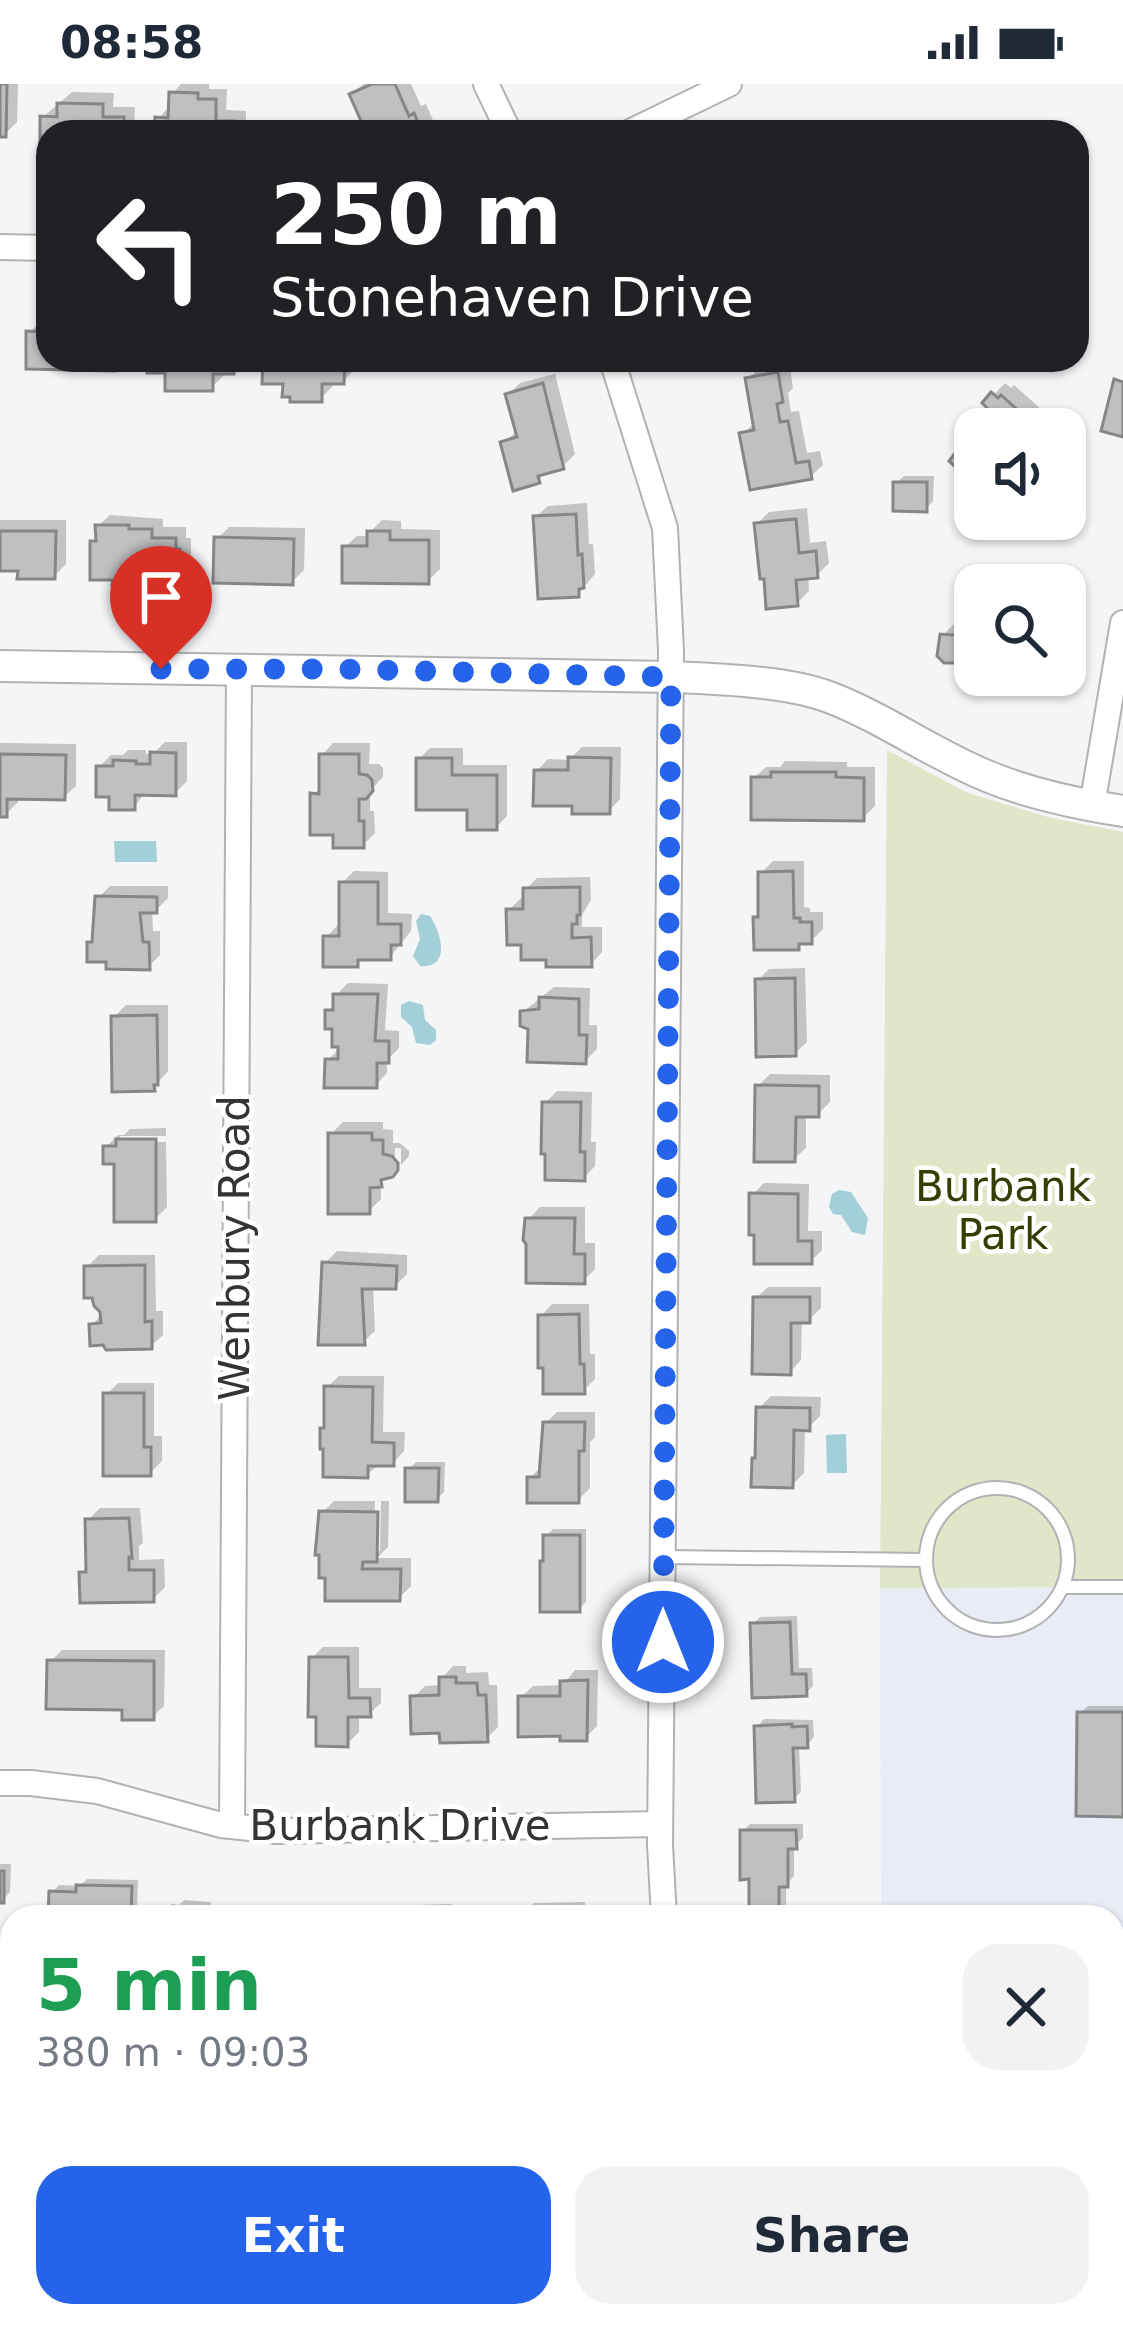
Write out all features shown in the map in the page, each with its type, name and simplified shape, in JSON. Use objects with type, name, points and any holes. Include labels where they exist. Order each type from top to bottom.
[{"type":"street","points":[[487,84],[504,120]]},
{"type":"street","points":[[655,120],[729,84]]},
{"type":"street","points":[[0,248],[36,248]]},
{"type":"street","points":[[616,372],[664,528],[671,677],[660,1824],[663,1905]]},
{"type":"street","points":[[0,665],[671,677],[773,686],[825,696],[989,777],[1108,808],[1123,623]]},
{"type":"street","name":"Wenbury Road","points":[[232,1825],[239,670]]},
{"type":"street","name":"Burbank Drive","points":[[0,1783],[97,1791],[181,1815],[277,1831],[660,1824]]},
{"type":"lane","points":[[986,1488],[1019,1491],[1035,1498],[1065,1537],[1068,1571],[1063,1588],[1039,1617],[1022,1626],[983,1629],[965,1623],[937,1597],[929,1579],[926,1560],[933,1527],[955,1501],[970,1492],[986,1488]]},
{"type":"lane","points":[[664,1557],[926,1560]]},
{"type":"lane","points":[[1063,1588],[1123,1587]]},
{"type":"shaded area","points":[[1123,1587],[1123,1905],[881,1905],[880,1588]]},
{"type":"green space","name":"Burbank Park","points":[[887,750],[968,793],[1051,818],[1123,832],[1123,1587],[880,1588]]},
{"type":"water","points":[[114,841],[156,841],[157,862],[115,862]]},
{"type":"water","points":[[421,914],[430,916],[441,948],[437,962],[420,966],[413,956],[420,939],[416,921]]},
{"type":"water","points":[[409,1001],[423,1005],[425,1020],[436,1030],[436,1040],[430,1045],[416,1043],[412,1027],[401,1017],[401,1005]]},
{"type":"water","points":[[851,1192],[868,1218],[865,1235],[852,1232],[841,1215],[833,1214],[829,1207],[832,1194]]},
{"type":"water","points":[[846,1434],[847,1473],[827,1473],[826,1435]]},
{"type":"building","points":[[0,84],[7,84],[6,137],[0,137]]},
{"type":"building","points":[[372,84],[395,84],[409,116],[414,113],[417,120],[361,120],[349,94]]},
{"type":"building","points":[[169,92],[216,99],[216,120],[155,120],[168,118]]},
{"type":"building","points":[[57,103],[103,104],[103,117],[124,120],[40,120],[40,116],[57,117]]},
{"type":"building","points":[[26,331],[36,331],[36,369],[26,369]]},
{"type":"building","points":[[234,372],[234,374],[213,374],[213,391],[165,391],[165,373],[147,373]]},
{"type":"building","points":[[262,372],[344,372],[344,384],[322,384],[322,402],[290,402],[290,397],[282,397],[283,384],[262,384]]},
{"type":"building","points":[[778,372],[783,402],[777,404],[780,422],[788,421],[796,463],[809,461],[812,479],[750,490],[739,433],[754,430],[745,378]]},
{"type":"building","points":[[1114,379],[1123,382],[1123,437],[1101,431]]},
{"type":"building","points":[[543,383],[564,469],[538,476],[540,483],[513,491],[500,442],[517,437],[505,394]]},
{"type":"building","points":[[991,392],[1015,408],[987,408],[982,403]]},
{"type":"building","points":[[893,482],[927,482],[927,512],[893,511]]},
{"type":"building","points":[[576,514],[584,588],[579,589],[579,597],[538,599],[533,516]]},
{"type":"building","points":[[796,519],[799,553],[816,551],[818,578],[796,580],[798,606],[766,609],[754,523]]},
{"type":"building","points":[[95,525],[129,525],[129,529],[152,529],[152,538],[176,538],[180,579],[129,581],[129,585],[90,580]]},
{"type":"building","points":[[0,531],[56,531],[55,579],[17,579],[18,571],[0,571]]},
{"type":"building","points":[[367,531],[390,531],[390,540],[429,540],[429,584],[342,583],[342,546],[367,546]]},
{"type":"building","points":[[214,537],[294,539],[293,585],[213,583]]},
{"type":"building","points":[[940,634],[954,635],[954,663],[944,663],[937,656]]},
{"type":"building","points":[[150,752],[176,753],[176,796],[135,795],[135,810],[109,810],[109,797],[96,797],[96,766],[113,766],[113,760],[150,764]]},
{"type":"building","points":[[0,754],[66,755],[65,800],[7,799],[7,817],[0,817]]},
{"type":"building","points":[[319,754],[359,754],[359,774],[372,780],[373,791],[359,799],[364,848],[333,848],[333,835],[310,835],[310,793],[319,794]]},
{"type":"building","points":[[568,757],[611,758],[610,814],[572,814],[572,806],[533,806],[534,770],[568,770]]},
{"type":"building","points":[[416,758],[452,758],[452,775],[497,775],[497,830],[467,830],[467,810],[416,810]]},
{"type":"building","points":[[771,772],[836,772],[836,777],[864,778],[864,821],[751,820],[751,777],[771,777]]},
{"type":"building","points":[[793,871],[794,918],[812,922],[812,944],[799,944],[799,950],[754,950],[758,872]]},
{"type":"building","points":[[339,882],[378,882],[378,924],[401,924],[401,945],[391,945],[391,960],[323,967],[323,936],[339,936]]},
{"type":"building","points":[[580,887],[580,915],[577,924],[572,924],[572,938],[591,937],[592,967],[546,967],[546,960],[521,960],[521,945],[507,945],[506,909],[523,909],[523,888]]},
{"type":"building","points":[[95,896],[157,897],[157,913],[140,913],[143,942],[149,942],[150,970],[106,969],[106,962],[87,962]]},
{"type":"building","points":[[795,978],[796,1056],[756,1057],[755,979]]},
{"type":"building","points":[[333,994],[378,994],[375,1041],[389,1041],[389,1063],[377,1063],[377,1088],[324,1088],[325,1059],[338,1059],[332,1029],[325,1029],[325,1010],[333,1010]]},
{"type":"building","points":[[539,997],[579,999],[579,1035],[587,1035],[586,1064],[527,1062],[528,1029],[520,1026],[520,1011],[539,1009]]},
{"type":"building","points":[[157,1015],[155,1091],[112,1092],[111,1016]]},
{"type":"building","points":[[755,1085],[819,1086],[819,1117],[796,1117],[795,1162],[754,1162]]},
{"type":"building","points":[[542,1102],[581,1102],[585,1181],[545,1180]]},
{"type":"building","points":[[328,1133],[372,1133],[372,1140],[383,1140],[383,1154],[398,1163],[393,1177],[381,1180],[382,1187],[370,1188],[370,1214],[328,1214]]},
{"type":"building","points":[[116,1139],[156,1139],[156,1222],[114,1222],[114,1164],[103,1164],[103,1146],[116,1146]]},
{"type":"building","points":[[749,1193],[798,1194],[798,1241],[812,1241],[812,1264],[754,1264]]},
{"type":"building","points":[[525,1218],[575,1218],[574,1254],[585,1254],[585,1284],[526,1283]]},
{"type":"building","points":[[322,1262],[397,1266],[396,1289],[362,1289],[365,1345],[318,1345]]},
{"type":"building","points":[[145,1265],[145,1322],[152,1321],[152,1349],[90,1346],[89,1324],[101,1323],[92,1298],[84,1298],[84,1266]]},
{"type":"building","points":[[753,1297],[810,1297],[810,1323],[791,1323],[791,1375],[752,1374]]},
{"type":"building","points":[[579,1314],[585,1394],[543,1394],[538,1315]]},
{"type":"building","points":[[324,1386],[373,1387],[372,1442],[394,1443],[394,1466],[368,1466],[368,1478],[323,1477]]},
{"type":"building","points":[[103,1393],[144,1393],[144,1447],[151,1447],[151,1476],[103,1476]]},
{"type":"building","points":[[756,1407],[810,1408],[810,1431],[794,1430],[793,1488],[751,1487]]},
{"type":"building","points":[[543,1422],[585,1422],[584,1451],[579,1451],[579,1503],[527,1503],[527,1477],[539,1477]]},
{"type":"building","points":[[405,1468],[439,1468],[438,1502],[405,1502]]},
{"type":"building","points":[[319,1511],[378,1512],[377,1562],[363,1562],[362,1569],[401,1569],[400,1601],[325,1601],[325,1578],[319,1578],[319,1555],[315,1555]]},
{"type":"building","points":[[129,1518],[129,1570],[154,1570],[154,1602],[80,1603],[79,1572],[86,1572],[85,1519]]},
{"type":"building","points":[[543,1535],[580,1535],[580,1612],[540,1612]]},
{"type":"building","points":[[790,1622],[792,1674],[806,1674],[807,1696],[752,1698],[750,1623]]},
{"type":"building","points":[[309,1657],[348,1657],[349,1698],[370,1698],[371,1717],[348,1717],[348,1747],[316,1746],[316,1717],[308,1717]]},
{"type":"building","points":[[47,1660],[154,1661],[154,1720],[122,1720],[122,1710],[46,1709]]},
{"type":"building","points":[[439,1677],[477,1683],[478,1695],[486,1695],[488,1742],[440,1743],[439,1733],[411,1734],[410,1696],[439,1695]]},
{"type":"building","points":[[588,1680],[587,1741],[518,1737],[518,1696],[560,1696],[560,1681]]},
{"type":"building","points":[[1077,1712],[1123,1712],[1123,1817],[1076,1816]]},
{"type":"building","points":[[754,1726],[807,1726],[808,1748],[793,1748],[795,1802],[756,1803]]},
{"type":"building","points":[[740,1830],[796,1830],[797,1849],[788,1849],[788,1887],[779,1887],[779,1905],[749,1905],[749,1879],[740,1880]]},
{"type":"building","points":[[0,1871],[4,1871],[4,1903],[0,1903]]},
{"type":"building","points":[[76,1885],[132,1886],[131,1905],[48,1905],[49,1891],[76,1892]]},
{"type":"route","points":[[161,669],[671,677],[663,1642]]}]
